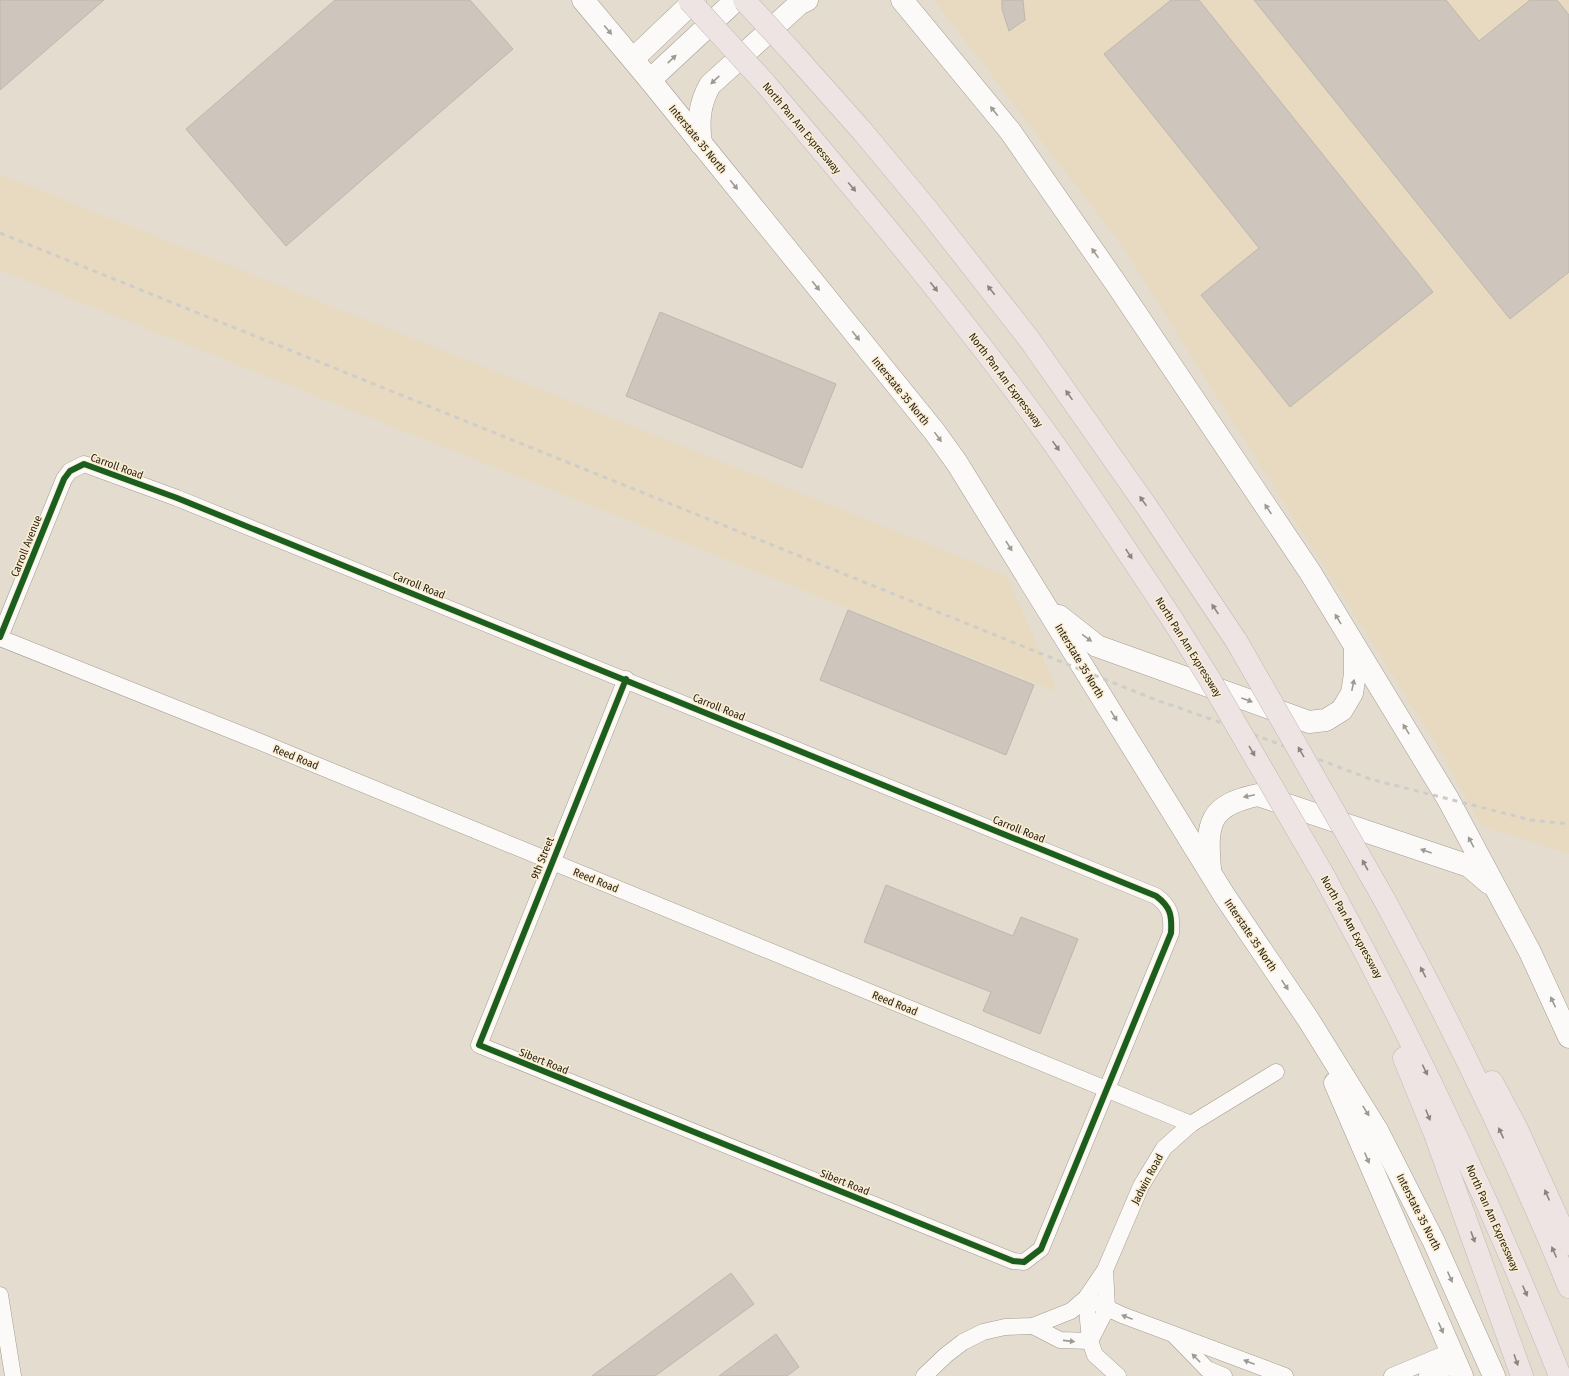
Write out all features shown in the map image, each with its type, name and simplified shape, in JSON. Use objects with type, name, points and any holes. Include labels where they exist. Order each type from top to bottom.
[{"type":"highway","name":"North Pan Am Expressway","points":[[689,0],[764,82],[866,202],[990,358],[1053,443],[1174,622],[1217,691],[1324,876],[1394,1005],[1454,1130],[1509,1252],[1560,1376]]},
{"type":"highway","points":[[744,0],[882,155],[1029,339],[1147,507],[1237,642],[1384,899],[1442,1007],[1520,1174],[1569,1288]]},
{"type":"highway","points":[[1350,924],[1435,1134],[1522,1376]]},
{"type":"highway","points":[[1442,1007],[1493,1084],[1517,1129],[1569,1244]]},
{"type":"main road","name":"Interstate 35 North","points":[[583,0],[633,59],[934,431],[957,463],[1046,604],[1086,673],[1210,871],[1308,1019],[1377,1130],[1434,1242],[1494,1376]]},
{"type":"main road","points":[[633,59],[694,0]]},
{"type":"main road","points":[[650,80],[736,0]]},
{"type":"main road","points":[[701,144],[699,126],[702,98],[710,85],[799,4],[807,0]]},
{"type":"main road","points":[[886,0],[905,2],[1010,131],[1122,291],[1310,572],[1354,647],[1432,770],[1530,952],[1569,1037]]},
{"type":"main road","points":[[1046,604],[1097,646],[1309,722],[1326,720],[1342,710],[1352,693],[1356,674],[1354,647]]},
{"type":"main road","points":[[1210,871],[1208,832],[1221,808],[1237,799],[1258,794],[1469,866],[1496,889]]},
{"type":"main road","points":[[1308,1019],[1457,1364]]},
{"type":"street","name":"Carroll Road","points":[[76,467],[84,464],[177,498],[626,679],[1156,896],[1165,902],[1172,917],[1171,933],[1107,1090]]},
{"type":"street","name":"Carroll Avenue","points":[[0,637],[64,479],[76,467]]},
{"type":"street","name":"Reed Road","points":[[0,637],[1191,1124]]},
{"type":"street","name":"9th Street","points":[[479,1045],[551,862],[626,679]]},
{"type":"street","name":"Sibert Road","points":[[479,1045],[1013,1261],[1024,1262],[1041,1249],[1107,1090]]},
{"type":"street","name":"Jadwin Road","points":[[924,1376],[946,1355],[963,1342],[983,1332],[1004,1327],[1033,1326],[1071,1311],[1086,1298],[1105,1270],[1141,1186],[1164,1148],[1191,1124],[1276,1072]]},
{"type":"street","name":"Jadwin Road","points":[[1105,1270],[1107,1308]]},
{"type":"street","points":[[0,1295],[13,1376]]},
{"type":"street","points":[[1086,1298],[1107,1308],[1286,1376]]},
{"type":"street","points":[[1086,1298],[1090,1341],[1095,1355],[1118,1376]]},
{"type":"street","points":[[1090,1341],[1107,1308]]},
{"type":"street","name":"Jadwin Road","points":[[1033,1326],[1060,1340],[1090,1341]]},
{"type":"street","points":[[1172,1333],[1207,1369],[1224,1376]]},
{"type":"street","points":[[1392,1376],[1457,1364]]},
{"type":"street","points":[[1427,1376],[1457,1364]]},
{"type":"shaded area","points":[[934,0],[1569,0],[1569,854],[1481,826],[1444,757],[1122,246]]},
{"type":"shaded area","points":[[0,174],[1006,575],[1058,692],[0,270]]},
{"type":"building","points":[[0,0],[104,0],[0,90]]},
{"type":"building","points":[[335,0],[470,0],[513,49],[286,246],[186,129]]},
{"type":"building","points":[[1002,0],[1023,0],[1025,20],[1009,31],[1002,9]]},
{"type":"building","points":[[1171,0],[1199,0],[1433,292],[1290,407],[1201,295],[1259,248],[1104,54]]},
{"type":"building","points":[[1254,0],[1446,0],[1479,41],[1530,0],[1557,0],[1569,15],[1569,272],[1510,319]]},
{"type":"building","points":[[660,312],[836,384],[802,468],[626,396]]},
{"type":"building","points":[[848,610],[1034,685],[1006,755],[820,680]]},
{"type":"building","points":[[886,885],[1013,936],[1021,917],[1078,939],[1040,1034],[983,1011],[991,992],[864,942]]},
{"type":"building","points":[[731,1273],[754,1304],[655,1376],[592,1376]]},
{"type":"building","points":[[776,1334],[799,1367],[787,1376],[719,1376]]},
{"type":"railway","points":[[0,233],[1151,698],[1250,733],[1370,779],[1531,820],[1569,824]]},
{"type":"cycle path","points":[[0,637],[64,479],[70,471],[84,464],[177,498],[1156,896],[1165,904],[1170,912],[1171,933],[1041,1249],[1024,1262],[1013,1261],[479,1045],[626,679]]}]
